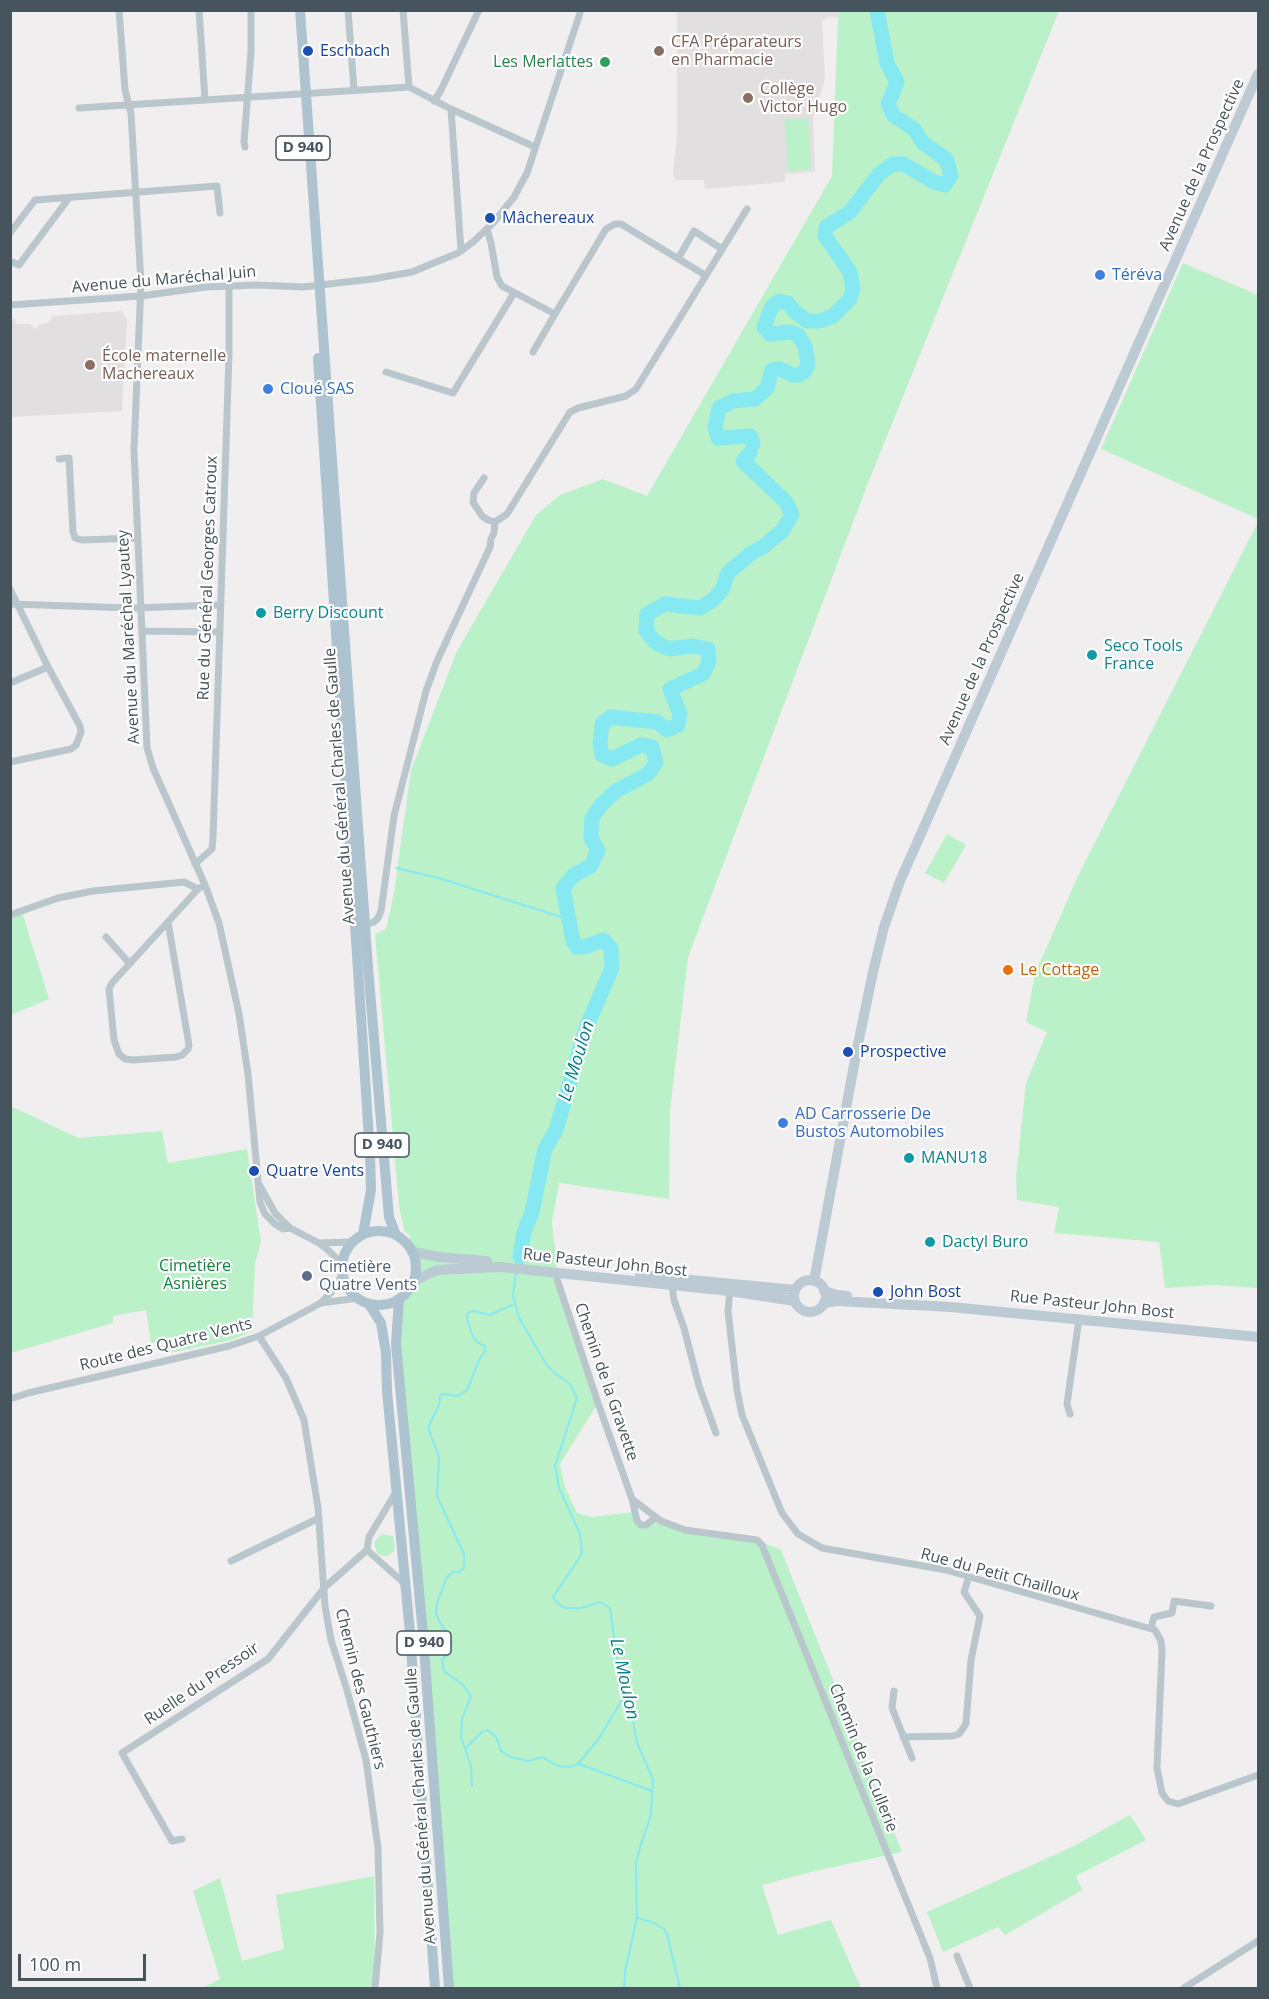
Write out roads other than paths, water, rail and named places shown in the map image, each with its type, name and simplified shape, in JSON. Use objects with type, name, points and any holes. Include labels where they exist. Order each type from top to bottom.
[{"type":"main road","name":"Avenue du Général Charles de Gaulle","points":[[294,10],[303,94]]},
{"type":"main road","name":"Avenue du Général Charles de Gaulle","points":[[300,10],[303,94],[361,927],[389,1217],[396,1235],[408,1244],[413,1252]]},
{"type":"main road","name":"Avenue de la Prospective","points":[[814,1281],[856,1049],[884,927],[900,881],[1258,74]]},
{"type":"main road","name":"Avenue du Général Charles de Gaulle","points":[[361,927],[371,1179],[363,1234]]},
{"type":"main road","points":[[396,1235],[380,1231],[363,1234],[347,1249],[342,1269],[345,1284],[358,1298],[369,1304],[380,1305],[399,1299],[414,1281],[416,1262],[413,1252]]},
{"type":"main road","name":"Rue Pasteur John Bost","points":[[413,1252],[501,1265],[795,1295]]},
{"type":"main road","name":"Rue Pasteur John Bost","points":[[414,1281],[437,1270],[501,1265]]},
{"type":"main road","name":"Rue Pasteur John Bost","points":[[529,1267],[557,1273],[672,1286],[730,1288]]},
{"type":"main road","points":[[814,1281],[821,1285],[824,1291],[824,1303],[816,1310],[801,1309],[795,1295],[801,1283],[814,1281]]},
{"type":"main road","name":"Rue Pasteur John Bost","points":[[824,1291],[837,1295],[921,1305]]},
{"type":"main road","name":"Avenue du Général Charles de Gaulle","points":[[399,1299],[396,1344],[423,1634],[449,1989]]},
{"type":"main road","name":"Rue Pasteur John Bost","points":[[824,1303],[837,1301],[921,1305],[1258,1337]]},
{"type":"main road","name":"Avenue du Général Charles de Gaulle","points":[[369,1304],[381,1323],[386,1353],[387,1391],[410,1633],[435,1989]]},
{"type":"street","name":"Avenue du Maréchal Lyautey","points":[[119,10],[125,90],[129,105],[141,296],[134,450],[147,748],[153,768],[195,864],[201,887],[219,923],[240,1014],[260,1202],[268,1221],[275,1219],[320,1243],[342,1269]]},
{"type":"street","points":[[199,10],[205,100]]},
{"type":"street","points":[[245,147],[252,38],[251,10]]},
{"type":"street","points":[[348,10],[354,90]]},
{"type":"street","points":[[403,10],[409,87]]},
{"type":"street","points":[[434,100],[479,10]]},
{"type":"street","name":"Avenue du Maréchal Juin","points":[[10,305],[141,296],[206,286],[316,284],[372,279],[425,268],[461,251],[487,229],[514,197],[527,173],[581,10]]},
{"type":"street","points":[[79,108],[409,87],[451,110],[535,147]]},
{"type":"street","points":[[451,110],[461,251]]},
{"type":"street","points":[[10,233],[34,200],[217,186],[220,213]]},
{"type":"street","points":[[10,261],[19,265],[69,198]]},
{"type":"street","points":[[484,478],[474,494],[473,502],[482,516],[495,522],[507,514],[570,412],[626,396],[636,389],[747,209]]},
{"type":"street","points":[[533,352],[610,225],[621,224],[679,257],[705,275]]},
{"type":"street","points":[[487,229],[499,282],[505,289],[555,314]]},
{"type":"street","points":[[679,257],[694,231],[722,249]]},
{"type":"street","name":"Rue du Général Georges Catroux","points":[[195,864],[212,849],[213,838],[229,366],[229,286]]},
{"type":"street","points":[[386,372],[453,393],[514,293]]},
{"type":"street","points":[[59,459],[69,458],[75,538],[82,540],[138,538]]},
{"type":"street","points":[[361,927],[378,918],[381,911],[393,816],[426,691],[490,547],[495,522]]},
{"type":"street","points":[[10,589],[14,604],[80,726],[80,738],[76,745],[65,752],[10,762]]},
{"type":"street","points":[[14,604],[140,607],[220,605]]},
{"type":"street","points":[[142,631],[220,632]]},
{"type":"street","points":[[10,683],[48,667]]},
{"type":"street","points":[[10,915],[58,898],[93,891],[184,882],[201,887],[168,922],[112,983],[109,989],[114,1040],[119,1054],[125,1059],[133,1060],[182,1055],[189,1045],[168,922]]},
{"type":"street","points":[[106,937],[130,964]]},
{"type":"street","name":"Avenue du Maréchal Lyautey","points":[[260,1186],[275,1213],[290,1228]]},
{"type":"street","name":"Avenue du Maréchal Lyautey","points":[[320,1243],[352,1242]]},
{"type":"street","points":[[321,1303],[334,1289],[342,1269]]},
{"type":"street","name":"Chemin de la Gravette","points":[[557,1273],[598,1403],[632,1499],[637,1521],[641,1526],[655,1518]]},
{"type":"street","points":[[672,1286],[699,1386],[716,1433]]},
{"type":"street","name":"Rue du Petit Chailloux","points":[[730,1288],[728,1311],[742,1415],[782,1513],[790,1526],[808,1542],[822,1548],[946,1570],[1084,1612],[1150,1628]]},
{"type":"street","points":[[321,1303],[358,1298]]},
{"type":"street","name":"Route des Quatre Vents","points":[[10,1400],[28,1393],[229,1346],[260,1336],[321,1303]]},
{"type":"street","points":[[1070,1414],[1067,1404],[1078,1319]]},
{"type":"street","name":"Chemin des Gauthiers","points":[[260,1336],[286,1378],[304,1420],[319,1518],[325,1606],[331,1640],[348,1690],[366,1760],[378,1848],[380,1933],[375,1989]]},
{"type":"street","points":[[396,1492],[369,1537],[367,1550],[405,1584]]},
{"type":"street","name":"Chemin de la Gravette","points":[[632,1499],[655,1518],[685,1530],[757,1540]]},
{"type":"street","points":[[231,1560],[319,1518]]},
{"type":"street","name":"Chemin de la Cullerie","points":[[757,1540],[770,1566],[930,1958],[937,1989]]},
{"type":"street","name":"Ruelle du Pressoir","points":[[183,1839],[172,1842],[122,1754],[268,1659],[325,1587],[367,1550]]},
{"type":"street","points":[[903,1737],[953,1736],[959,1734],[966,1724],[971,1660],[980,1621],[980,1616],[964,1592],[969,1576]]},
{"type":"street","points":[[1211,1606],[1174,1601],[1172,1613],[1154,1617],[1150,1628],[1158,1634],[1161,1641],[1157,1768],[1162,1793],[1168,1801],[1178,1804],[1258,1775]]},
{"type":"street","points":[[894,1690],[892,1707],[912,1758]]},
{"type":"street","points":[[1184,1989],[1258,1941]]},
{"type":"street","points":[[957,1956],[970,1989]]},
{"type":"waterway","name":"Le Moulon","points":[[753,444],[750,436],[718,438],[715,427],[719,408],[733,401],[755,399],[767,388],[772,370],[780,369],[793,375],[799,375],[808,365],[805,346],[798,335],[790,332],[770,334],[764,327],[772,307],[779,301],[788,303],[807,321],[820,321],[833,316],[850,299],[853,289],[850,272],[825,236],[826,227],[850,212],[879,174],[893,164],[903,164],[934,182],[945,185],[951,175],[946,159],[923,143],[914,129],[894,116],[888,104],[897,82],[887,63],[877,10]]},
{"type":"waterway","name":"Le Moulon","points":[[520,1257],[545,1149],[556,1130],[586,1028],[612,968],[611,948],[603,940],[584,947],[577,947],[573,941],[563,888],[574,875],[591,866],[598,850],[591,838],[592,818],[601,805],[616,791],[648,774],[656,763],[652,747],[641,745],[612,759],[602,755],[600,743],[602,724],[610,717],[657,722],[667,730],[678,725],[680,714],[670,689],[703,674],[709,662],[708,649],[692,646],[669,649],[655,642],[646,631],[647,614],[665,604],[700,608],[713,600],[722,590],[728,573],[782,531],[792,515],[786,502],[743,461],[750,453]]},
{"type":"waterway","points":[[396,868],[439,878],[567,917]]},
{"type":"waterway","name":"Le Moulon","points":[[518,1264],[520,1257]]},
{"type":"waterway","name":"Le Moulon","points":[[516,1273],[513,1296],[519,1318],[545,1362],[553,1372],[570,1384],[577,1398],[555,1466],[559,1488],[580,1534],[582,1554],[553,1597],[565,1608],[581,1608],[600,1602],[610,1608],[619,1673],[629,1696],[637,1743],[653,1779],[651,1815],[636,1864],[637,1918],[625,1971],[624,1988]]},
{"type":"waterway","points":[[472,1786],[471,1766],[461,1737],[462,1719],[471,1696],[463,1685],[444,1671],[442,1660],[451,1650],[452,1641],[436,1613],[437,1603],[447,1577],[464,1568],[464,1554],[437,1496],[439,1457],[428,1428],[439,1405],[440,1396],[442,1394],[458,1396],[467,1390],[485,1351],[485,1346],[477,1342],[473,1336],[468,1323],[469,1312],[490,1315],[512,1305]]},
{"type":"waterway","points":[[467,1747],[482,1732],[488,1730],[497,1738],[501,1751],[510,1757],[528,1761],[542,1757],[558,1766],[571,1767],[578,1764],[599,1738],[627,1692]]},
{"type":"waterway","points":[[579,1764],[652,1791]]},
{"type":"waterway","points":[[638,1918],[664,1929],[680,1988]]},
{"type":"place","name":"Eschbach","points":[[308,51]]},
{"type":"place","name":"CFA Préparateurs en Pharmacie","points":[[659,51]]},
{"type":"place","name":"Les Merlattes","points":[[605,62]]},
{"type":"place","name":"Collège Victor Hugo","points":[[748,98]]},
{"type":"place","name":"Mâchereaux","points":[[490,218]]},
{"type":"place","name":"Téréva","points":[[1100,275]]},
{"type":"place","name":"École maternelle Machereaux","points":[[90,365]]},
{"type":"place","name":"Cloué SAS","points":[[268,389]]},
{"type":"place","name":"Berry Discount","points":[[261,613]]},
{"type":"place","name":"Seco Tools France","points":[[1092,655]]},
{"type":"place","name":"Le Cottage","points":[[1008,970]]},
{"type":"place","name":"Prospective","points":[[848,1052]]},
{"type":"place","name":"AD Carrosserie De Bustos Automobiles","points":[[783,1123]]},
{"type":"place","name":"MANU18","points":[[909,1158]]},
{"type":"place","name":"Quatre Vents","points":[[254,1171]]},
{"type":"place","name":"Dactyl Buro","points":[[930,1242]]},
{"type":"place","name":"Cimetière Quatre Vents","points":[[307,1276]]},
{"type":"place","name":"John Bost","points":[[878,1292]]},
{"type":"park label","name":"Cimetière Asnières","points":[[195,1275]]}]
